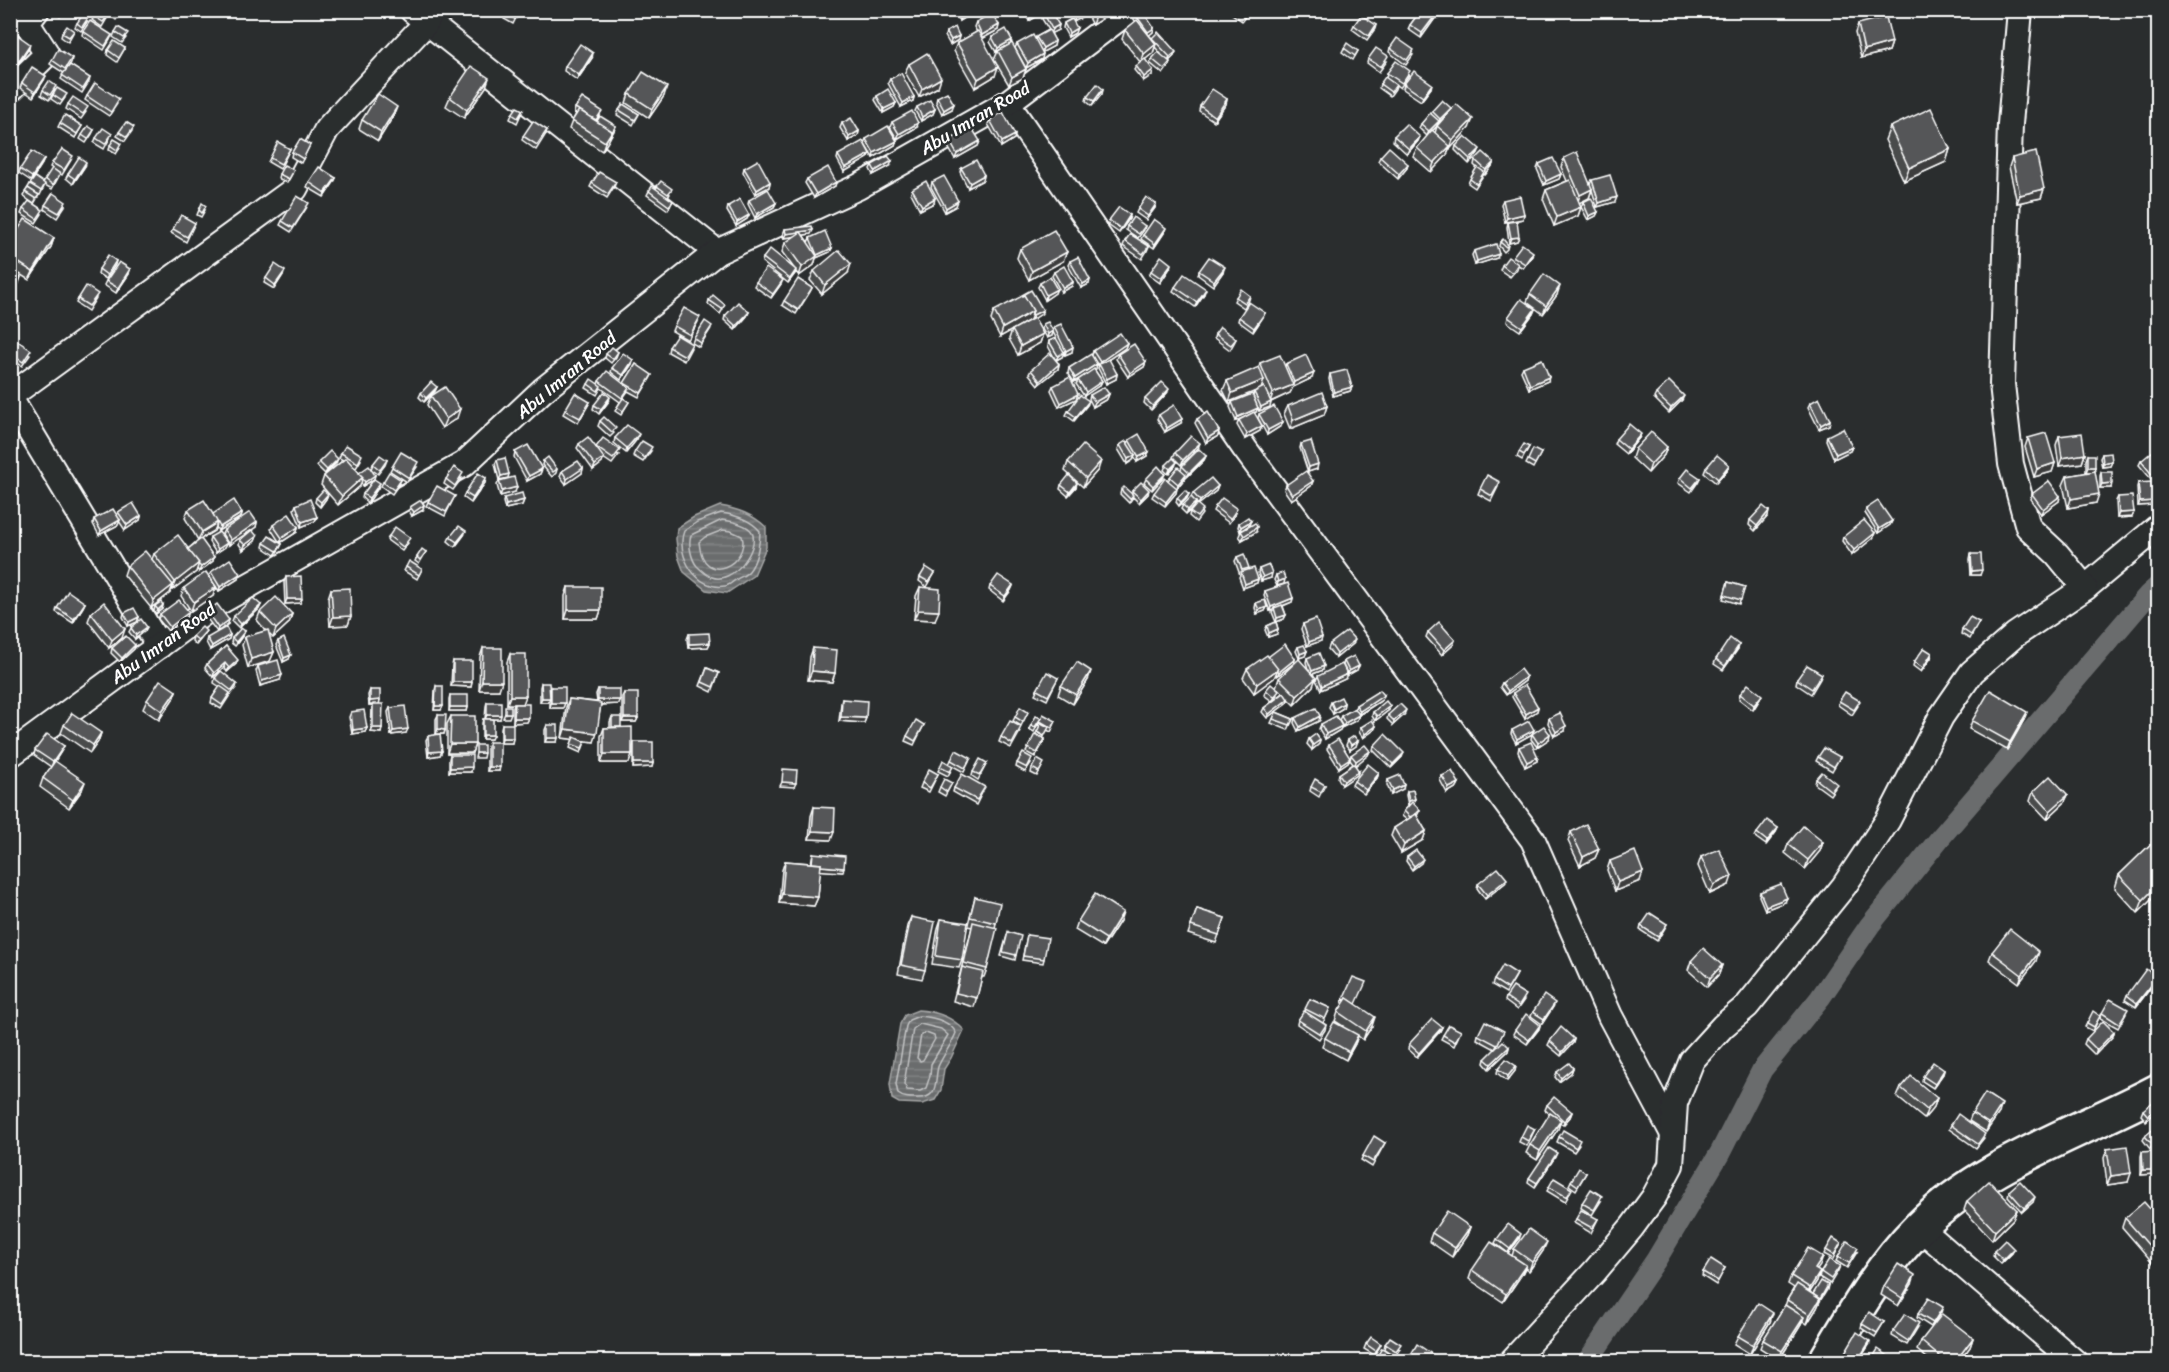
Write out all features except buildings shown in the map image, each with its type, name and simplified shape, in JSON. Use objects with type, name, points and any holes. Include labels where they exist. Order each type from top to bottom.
[{"type":"street","points":[[10,90],[47,54],[27,23],[37,10]]},
{"type":"street","name":"Abu Imran Road","points":[[10,756],[216,604],[464,464],[543,390],[717,252],[858,187],[1007,103],[1130,10]]},
{"type":"street","points":[[2020,10],[2010,124],[2002,384],[2011,464],[2028,527],[2057,554],[2085,588]]},
{"type":"street","points":[[159,646],[10,397],[295,189],[327,129],[424,14],[717,252]]},
{"type":"street","points":[[1007,103],[1245,449],[1533,840],[1610,1016],[1673,1134]]},
{"type":"street","points":[[1510,1362],[1594,1271],[1632,1227],[1654,1197],[1671,1165],[1675,1103],[1692,1060],[1723,1026],[1747,1006],[1844,886],[1888,820],[1941,717],[1972,672],[2015,635],[2085,588],[2158,527]]},
{"type":"street","points":[[1825,1362],[1865,1295],[1890,1260],[1919,1227],[1949,1202],[2012,1161],[2158,1091]]},
{"type":"street","points":[[1919,1227],[2075,1362]]},
{"type":"water","points":[[720,506],[744,513],[766,527],[766,547],[754,575],[727,593],[706,590],[684,572],[678,556],[676,539],[677,528],[694,517]]},
{"type":"water","points":[[918,1010],[943,1015],[964,1030],[944,1069],[941,1090],[935,1100],[922,1104],[899,1103],[892,1099],[890,1084],[900,1024],[905,1015]]},
{"type":"waterway","points":[[1587,1362],[1656,1260],[1720,1153],[1762,1070],[1820,998],[1870,925],[1940,838],[2158,586]]}]
